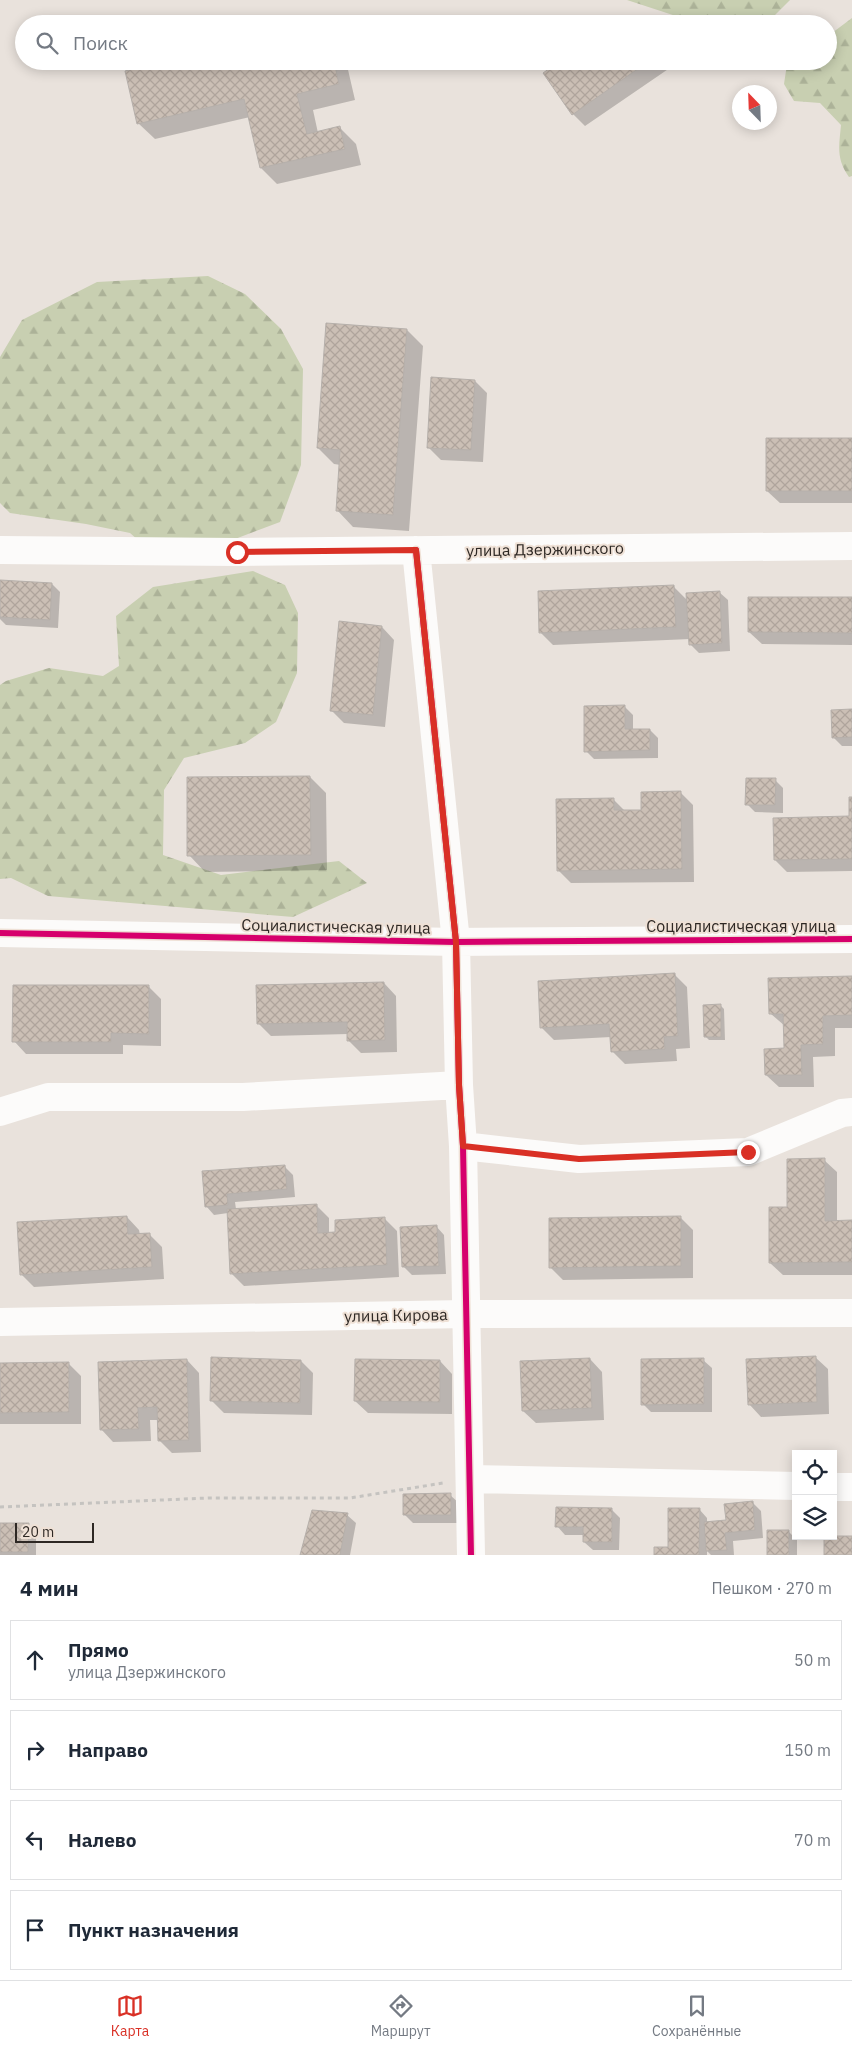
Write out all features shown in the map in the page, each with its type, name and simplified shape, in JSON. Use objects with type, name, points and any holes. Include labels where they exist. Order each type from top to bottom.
[{"type":"street","name":"улица Дзержинского","points":[[0,550],[237,552],[852,546]]},
{"type":"street","points":[[416,550],[456,942],[459,1085],[463,1146],[470,1555]]},
{"type":"street","name":"Социалистическая улица","points":[[0,933],[456,942],[852,939]]},
{"type":"street","points":[[0,1112],[48,1097],[243,1097],[459,1085]]},
{"type":"street","points":[[463,1146],[579,1159],[748,1152],[842,1113],[852,1112]]},
{"type":"street","name":"улица Кирова","points":[[0,1322],[466,1314],[852,1313]]},
{"type":"street","points":[[470,1479],[792,1486]]},
{"type":"street","points":[[837,1487],[852,1487]]},
{"type":"path","points":[[0,1507],[208,1498],[350,1498],[470,1479]]},
{"type":"green space","points":[[627,0],[790,0],[775,15],[673,15]]},
{"type":"green space","points":[[852,18],[852,176],[849,177],[840,158],[841,125],[820,103],[794,101],[784,84],[786,70],[837,70],[837,29]]},
{"type":"green space","points":[[208,276],[245,294],[281,329],[303,369],[301,465],[280,522],[235,539],[156,556],[130,533],[86,524],[10,513],[0,503],[0,357],[22,320],[97,282]]},
{"type":"green space","points":[[253,571],[285,585],[298,613],[297,673],[276,722],[245,743],[184,758],[164,790],[163,855],[221,875],[339,861],[367,883],[293,917],[48,896],[11,878],[0,879],[0,685],[6,681],[49,668],[103,676],[119,666],[116,616],[153,587]]},
{"type":"building","points":[[336,70],[339,84],[297,94],[307,134],[340,126],[345,149],[260,168],[244,99],[137,124],[125,71]]},
{"type":"building","points":[[547,70],[636,70],[572,115],[543,73]]},
{"type":"building","points":[[326,323],[407,329],[393,515],[336,511],[340,450],[317,448]]},
{"type":"building","points":[[431,377],[475,380],[471,450],[427,448]]},
{"type":"building","points":[[766,438],[852,438],[852,491],[766,491]]},
{"type":"building","points":[[0,580],[52,583],[50,620],[0,617]]},
{"type":"building","points":[[674,585],[676,627],[539,633],[538,591]]},
{"type":"building","points":[[720,591],[722,643],[689,645],[686,593]]},
{"type":"building","points":[[748,597],[852,597],[852,633],[748,632]]},
{"type":"building","points":[[339,621],[382,626],[373,715],[330,711]]},
{"type":"building","points":[[625,705],[625,729],[650,729],[650,750],[584,752],[584,706]]},
{"type":"building","points":[[852,709],[852,737],[832,738],[831,710]]},
{"type":"building","points":[[310,776],[311,855],[187,856],[187,777]]},
{"type":"building","points":[[746,778],[776,778],[775,805],[745,805]]},
{"type":"building","points":[[681,791],[682,869],[557,871],[556,799],[614,798],[614,810],[641,810],[641,792]]},
{"type":"building","points":[[849,797],[852,797],[852,859],[774,860],[773,818],[849,816]]},
{"type":"building","points":[[675,973],[678,1036],[664,1037],[665,1049],[611,1052],[609,1024],[540,1028],[538,981]]},
{"type":"building","points":[[852,976],[852,1015],[823,1016],[823,1044],[801,1045],[802,1075],[765,1075],[764,1049],[784,1048],[783,1014],[769,1014],[768,978]]},
{"type":"building","points":[[384,982],[385,1040],[347,1041],[347,1022],[257,1024],[256,985]]},
{"type":"building","points":[[13,985],[149,985],[149,1034],[111,1033],[111,1042],[12,1042]]},
{"type":"building","points":[[721,1004],[721,1037],[704,1037],[703,1005]]},
{"type":"building","points":[[825,1158],[825,1221],[852,1220],[852,1262],[769,1263],[769,1207],[787,1207],[787,1159]]},
{"type":"building","points":[[285,1165],[287,1189],[227,1194],[228,1205],[205,1207],[202,1171]]},
{"type":"building","points":[[317,1204],[318,1233],[335,1232],[335,1220],[385,1217],[387,1265],[230,1274],[227,1209]]},
{"type":"building","points":[[127,1216],[128,1234],[150,1233],[152,1267],[20,1275],[17,1222]]},
{"type":"building","points":[[681,1216],[681,1266],[549,1268],[549,1218]]},
{"type":"building","points":[[437,1225],[439,1266],[402,1267],[400,1227]]},
{"type":"building","points":[[816,1356],[817,1402],[748,1405],[746,1359]]},
{"type":"building","points":[[211,1357],[301,1360],[300,1403],[210,1401]]},
{"type":"building","points":[[590,1358],[592,1408],[522,1411],[520,1361]]},
{"type":"building","points":[[704,1358],[704,1404],[641,1405],[641,1359]]},
{"type":"building","points":[[187,1359],[189,1440],[158,1441],[157,1407],[138,1408],[139,1429],[100,1430],[98,1362]]},
{"type":"building","points":[[355,1359],[440,1360],[440,1402],[354,1401]]},
{"type":"building","points":[[69,1362],[69,1412],[0,1413],[0,1363]]},
{"type":"building","points":[[451,1493],[451,1515],[403,1515],[403,1494]]},
{"type":"building","points":[[753,1501],[755,1530],[725,1533],[727,1550],[706,1551],[704,1522],[726,1520],[724,1504]]},
{"type":"building","points":[[556,1507],[612,1508],[612,1542],[583,1542],[583,1527],[555,1527]]},
{"type":"building","points":[[668,1508],[700,1508],[699,1555],[654,1555],[654,1547],[668,1547]]},
{"type":"building","points":[[312,1510],[348,1513],[340,1555],[300,1555]]},
{"type":"building","points":[[0,1523],[29,1523],[28,1552],[0,1552]]},
{"type":"building","points":[[767,1530],[789,1530],[789,1555],[767,1555]]},
{"type":"building","points":[[837,1536],[852,1536],[852,1555],[824,1555],[824,1540],[837,1540]]},
{"type":"cycle path","points":[[416,550],[456,942],[459,1085],[463,1146],[471,1555]]},
{"type":"cycle path","points":[[0,933],[456,942],[852,939]]},
{"type":"route","points":[[237,552],[416,550],[456,942],[459,1085],[463,1146],[579,1159],[748,1152]]}]
